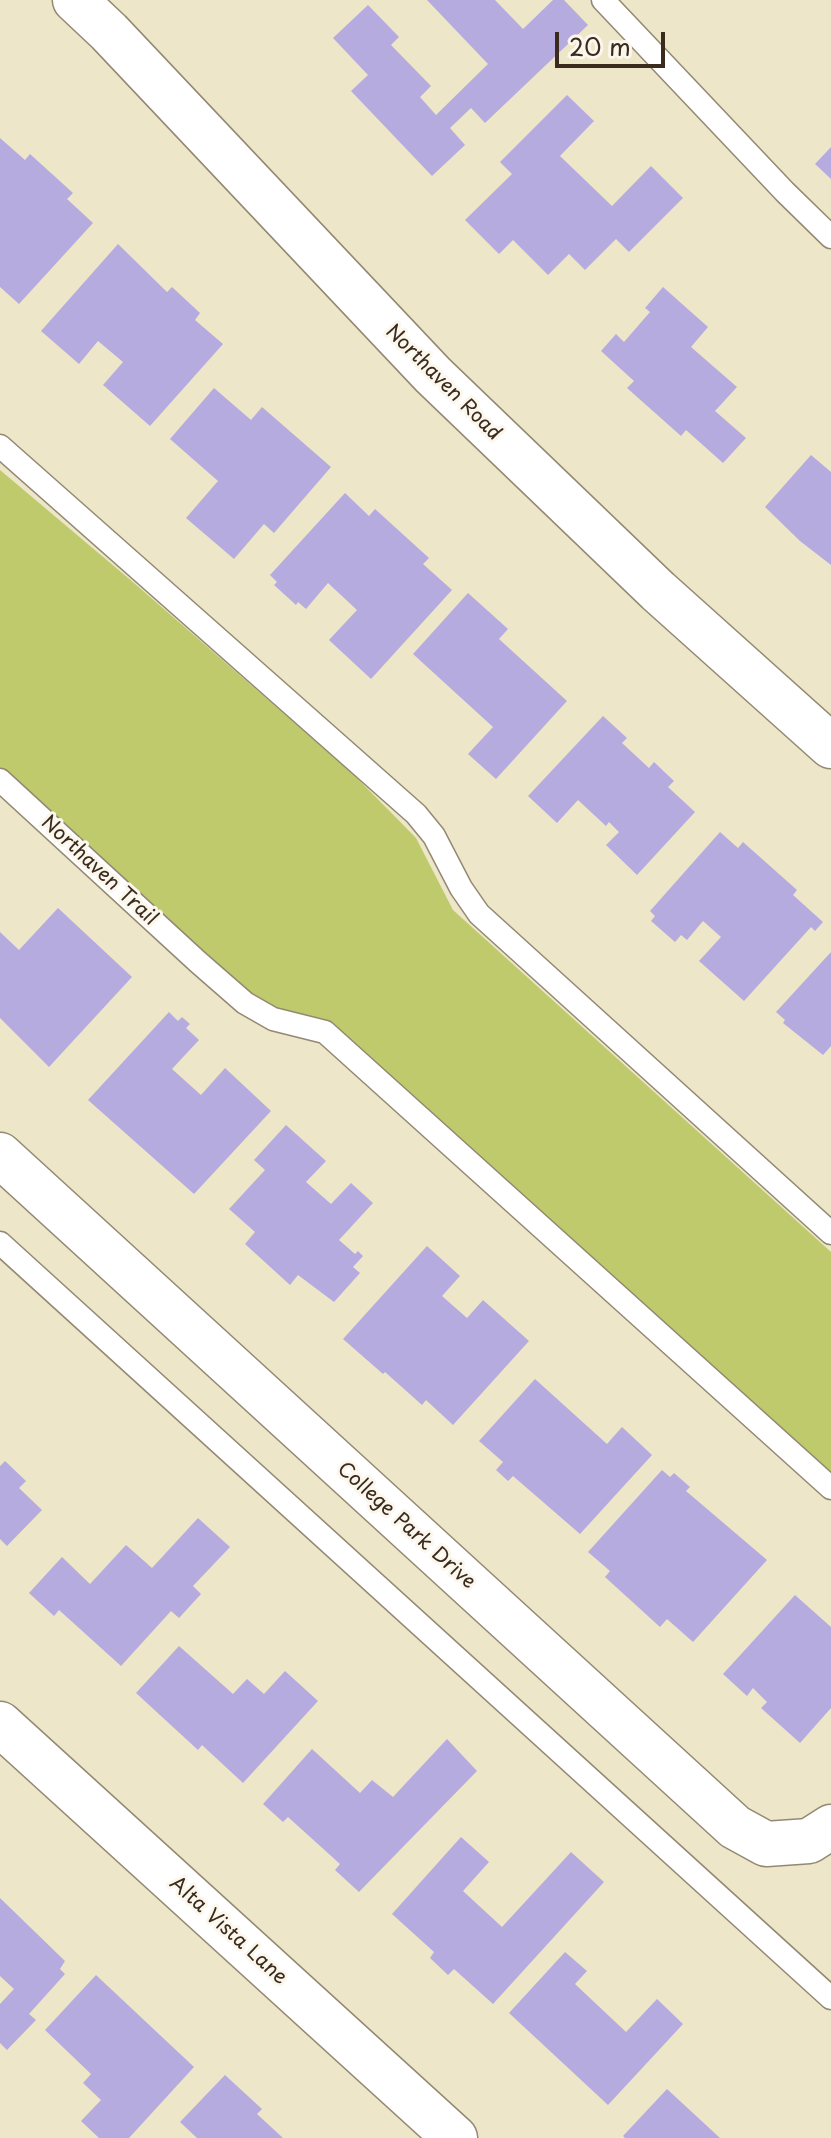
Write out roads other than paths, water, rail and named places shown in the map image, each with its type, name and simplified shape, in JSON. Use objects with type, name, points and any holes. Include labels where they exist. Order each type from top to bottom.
[{"type":"street","name":"Northaven Road","points":[[75,0],[109,32],[433,375],[658,591],[831,746]]},
{"type":"street","name":"College Park Drive","points":[[0,1155],[735,1827],[766,1844],[809,1841],[831,1827]]},
{"type":"street","name":"Alta Vista Lane","points":[[0,1724],[455,2138]]},
{"type":"lane","points":[[603,0],[831,237]]},
{"type":"lane","points":[[0,446],[416,814],[434,836],[461,888],[479,914],[831,1233]]},
{"type":"lane","name":"Northaven Trail","points":[[0,780],[245,1003],[273,1019],[325,1032],[831,1488]]},
{"type":"lane","points":[[0,1243],[831,1998]]}]
